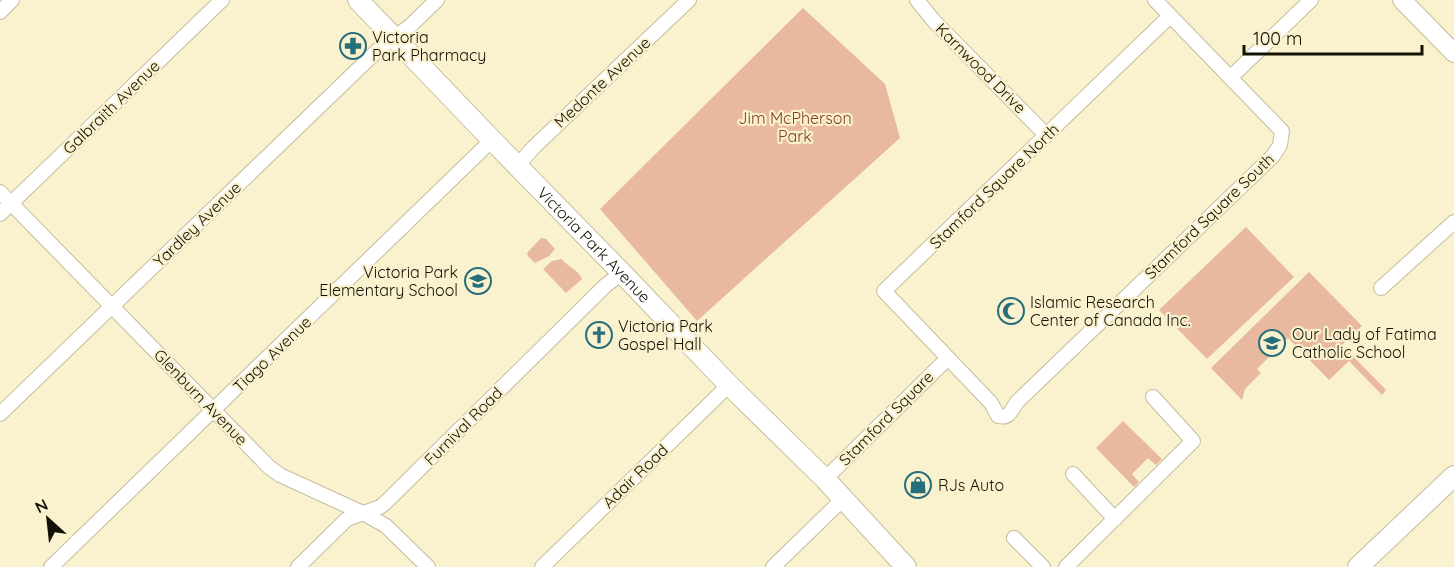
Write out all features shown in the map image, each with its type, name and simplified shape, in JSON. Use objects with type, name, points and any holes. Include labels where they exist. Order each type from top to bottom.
[{"type":"main road","name":"Victoria Park Avenue","points":[[358,0],[729,385],[825,479],[906,567]]},
{"type":"main road","points":[[1358,567],[1454,477]]},
{"type":"street","points":[[0,12],[12,0]]},
{"type":"street","name":"Galbraith Avenue","points":[[0,214],[222,0]]},
{"type":"street","name":"Yardley Avenue","points":[[0,414],[370,57],[410,26],[437,0]]},
{"type":"street","name":"Medonte Avenue","points":[[517,166],[534,147],[689,0]]},
{"type":"street","name":"Karnwood Drive","points":[[917,0],[933,20],[1046,135]]},
{"type":"street","points":[[1155,0],[1231,77],[1311,0]]},
{"type":"street","points":[[1402,0],[1454,53]]},
{"type":"street","name":"Stamford Square North","points":[[948,358],[884,291],[1170,16]]},
{"type":"street","name":"Stamford Square South","points":[[948,358],[991,403],[996,414],[1000,417],[1008,416],[1017,402],[1273,156],[1280,145],[1282,131],[1231,77]]},
{"type":"street","name":"Tiago Avenue","points":[[51,567],[492,140]]},
{"type":"street","name":"Glenburn Avenue","points":[[0,192],[274,471],[386,526],[428,567]]},
{"type":"street","points":[[1381,288],[1454,222]]},
{"type":"street","name":"Furnival Road","points":[[298,567],[347,519],[384,504],[603,288],[622,273]]},
{"type":"street","name":"Stamford Square","points":[[825,479],[948,358]]},
{"type":"street","name":"Adair Road","points":[[542,567],[729,385]]},
{"type":"street","points":[[1066,567],[1193,441],[1153,397]]},
{"type":"street","points":[[1073,474],[1115,519]]},
{"type":"street","points":[[773,567],[843,499]]},
{"type":"street","points":[[1014,538],[1042,567]]},
{"type":"green space","name":"Jim McPherson Park","points":[[803,8],[885,84],[900,138],[697,321],[600,209]]},
{"type":"green space","points":[[1246,227],[1294,277],[1207,359],[1159,310]]},
{"type":"green space","points":[[541,238],[546,239],[555,249],[549,256],[535,263],[527,253]]},
{"type":"green space","points":[[562,259],[582,279],[566,293],[543,269],[552,261]]},
{"type":"green space","points":[[1309,272],[1362,326],[1342,345],[1386,390],[1382,395],[1349,361],[1329,380],[1288,338],[1257,369],[1261,373],[1245,389],[1242,400],[1211,368]]},
{"type":"green space","points":[[1123,421],[1162,459],[1156,465],[1148,458],[1132,474],[1139,482],[1134,487],[1096,448]]},
{"type":"place","name":"Victoria Park Pharmacy","points":[[353,46]]},
{"type":"place","name":"Victoria Park Elementary School","points":[[478,281]]},
{"type":"place","name":"Islamic Research Center of Canada Inc.","points":[[1011,311]]},
{"type":"place","name":"Victoria Park Gospel Hall","points":[[599,335]]},
{"type":"place","name":"Our Lady of Fatima Catholic School","points":[[1272,343]]},
{"type":"place","name":"RJs Auto","points":[[918,485]]}]
